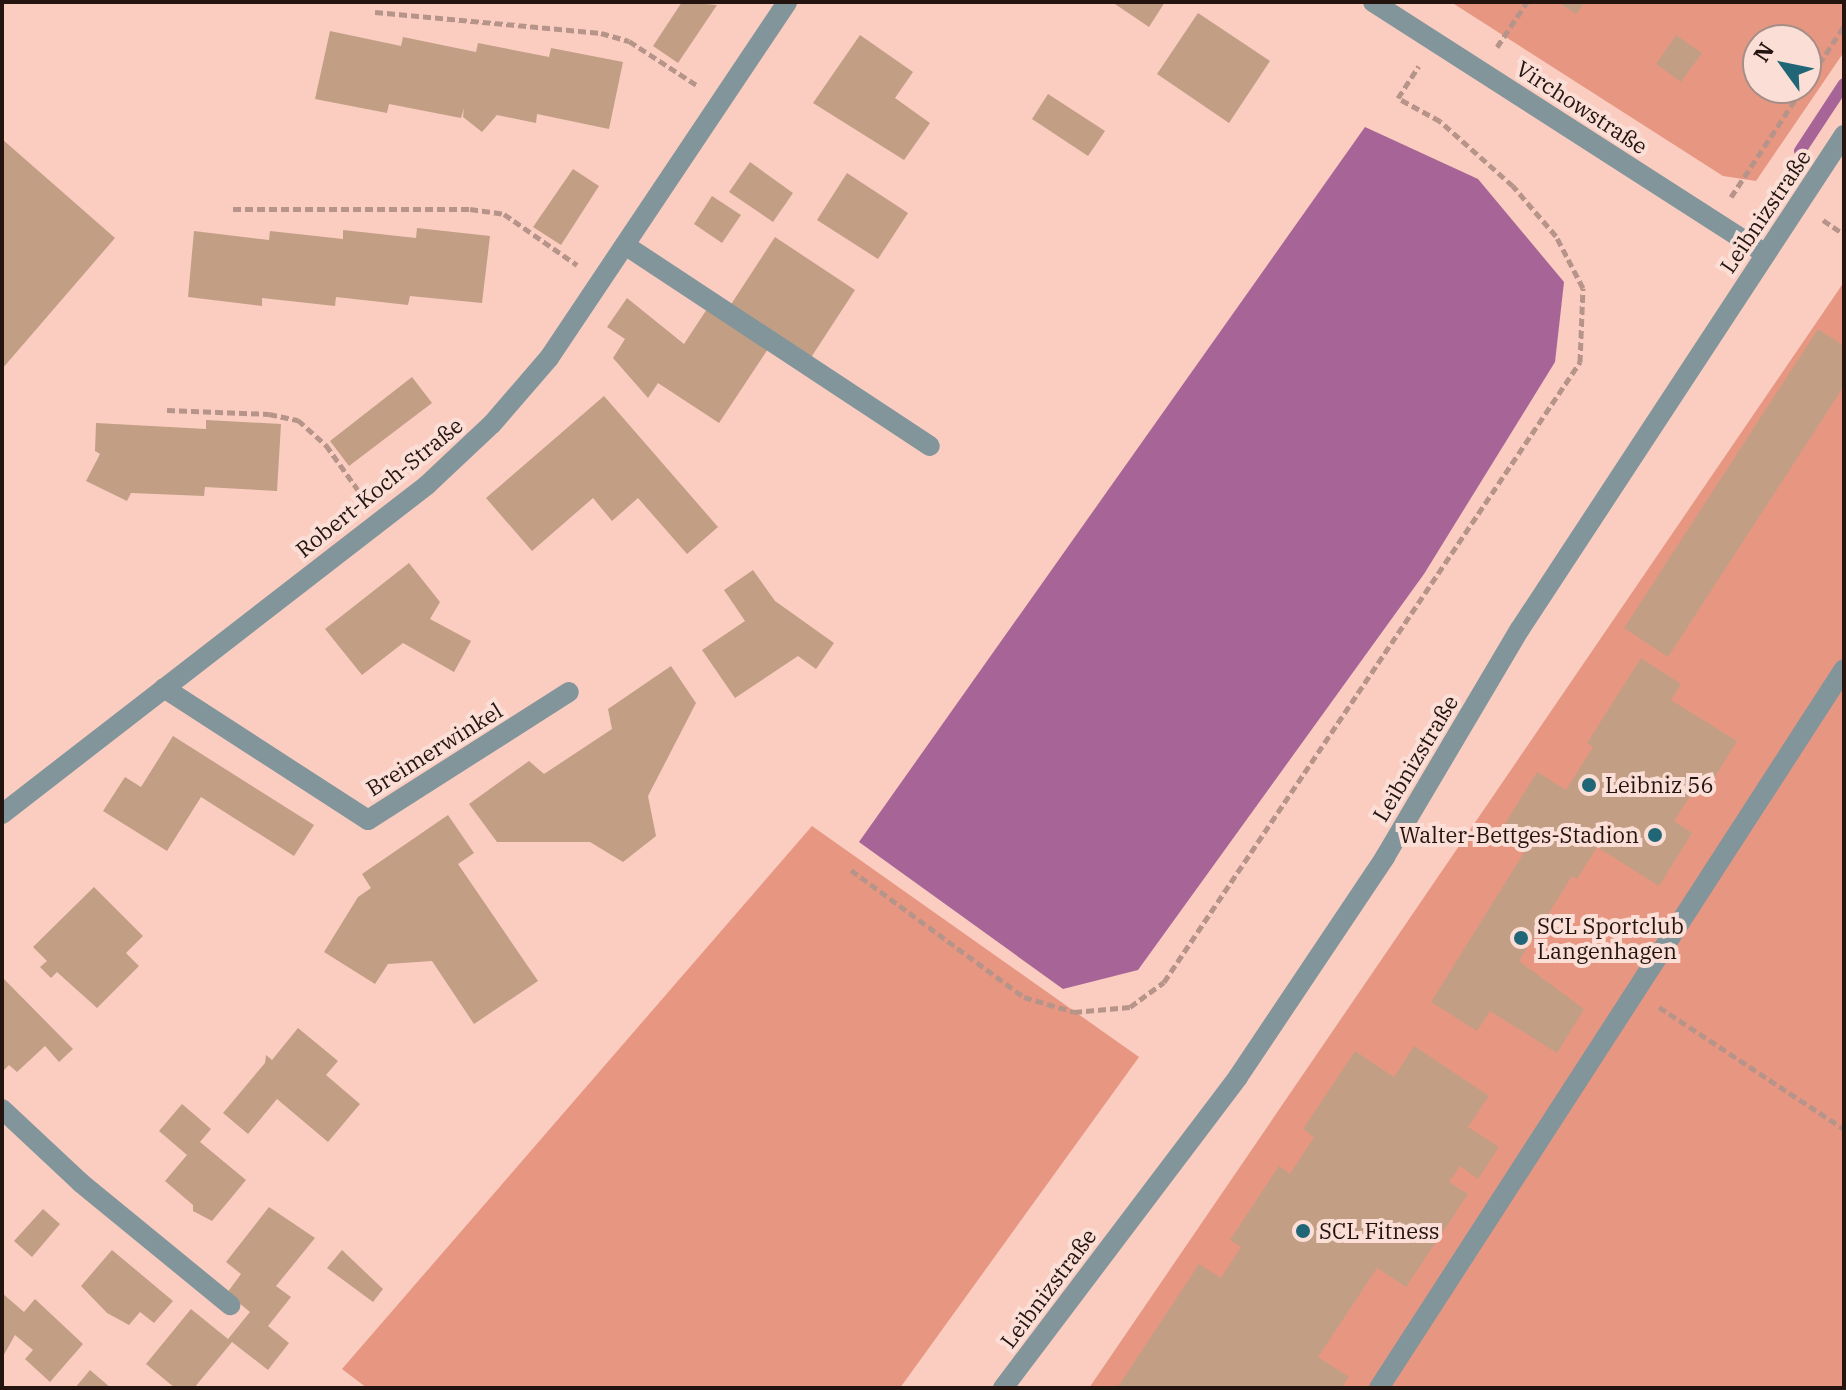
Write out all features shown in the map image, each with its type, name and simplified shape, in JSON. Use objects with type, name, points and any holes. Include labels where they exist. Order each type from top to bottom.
[{"type":"street","name":"Robert-Koch-Straße","points":[[2,814],[381,520],[492,424],[549,358],[787,2]]},
{"type":"street","name":"Virchowstraße","points":[[1373,2],[1765,254]]},
{"type":"street","name":"Leibnizstraße","points":[[1003,1388],[1238,1077],[1385,857],[1520,629],[1844,135]]},
{"type":"street","points":[[625,245],[930,446]]},
{"type":"street","points":[[1379,1388],[1844,669]]},
{"type":"street","name":"Breimerwinkel","points":[[164,688],[368,820],[569,692]]},
{"type":"street","points":[[2,1109],[81,1183],[230,1305]]},
{"type":"path","points":[[1481,71],[1527,2]]},
{"type":"path","points":[[375,12],[601,33],[629,41],[721,101]]},
{"type":"path","points":[[1822,60],[1844,26]]},
{"type":"path","points":[[851,870],[1024,997],[1074,1012],[1130,1007],[1164,982],[1580,362],[1583,288],[1556,236],[1513,186],[1440,121],[1398,98],[1435,41]]},
{"type":"path","points":[[1715,222],[1793,104]]},
{"type":"path","points":[[233,209],[470,209],[504,214],[600,281]]},
{"type":"path","points":[[167,410],[269,414],[298,420],[326,445],[381,520]]},
{"type":"path","points":[[1635,991],[1844,1129]]},
{"type":"shaded area","points":[[1451,2],[1844,2],[1844,52],[1822,84],[1822,24],[1742,24],[1742,104],[1809,104],[1756,181],[1723,176]]},
{"type":"shaded area","points":[[1365,127],[1478,179],[1564,282],[1555,362],[1424,574],[1138,970],[1063,989],[859,842]]},
{"type":"shaded area","name":"Walter-Bettges-Stadion","points":[[1844,282],[1844,1388],[1089,1388]]},
{"type":"shaded area","points":[[812,826],[1139,1057],[900,1388],[367,1388],[342,1369]]},
{"type":"building","points":[[682,2],[717,5],[678,63],[653,46]]},
{"type":"building","points":[[1112,2],[1165,2],[1149,27]]},
{"type":"building","points":[[1558,2],[1585,2],[1576,14]]},
{"type":"building","points":[[1198,13],[1270,61],[1229,123],[1157,74]]},
{"type":"building","points":[[330,31],[401,46],[403,37],[476,52],[478,43],[549,57],[551,48],[623,62],[609,129],[537,114],[536,123],[497,115],[482,132],[463,117],[464,108],[461,118],[389,104],[387,113],[315,99]]},
{"type":"building","points":[[860,35],[913,72],[895,98],[930,123],[904,160],[813,103]]},
{"type":"building","points":[[1676,35],[1702,53],[1681,82],[1656,64]]},
{"type":"building","points":[[1048,94],[1105,131],[1088,156],[1032,119]]},
{"type":"building","points":[[2,139],[115,238],[2,369]]},
{"type":"building","points":[[750,162],[793,193],[773,222],[729,192]]},
{"type":"building","points":[[573,169],[599,186],[561,245],[533,227]]},
{"type":"building","points":[[847,173],[908,213],[878,259],[817,220]]},
{"type":"building","points":[[712,196],[741,215],[722,243],[694,224]]},
{"type":"building","points":[[417,228],[490,236],[482,303],[410,296],[408,305],[336,297],[335,306],[262,298],[262,306],[188,297],[194,231],[269,240],[270,231],[343,239],[343,230],[416,238]]},
{"type":"building","points":[[775,237],[855,290],[810,359],[730,306]]},
{"type":"building","points":[[627,298],[684,344],[707,309],[768,349],[719,423],[658,383],[648,398],[613,358],[625,339],[607,327]]},
{"type":"building","points":[[1818,329],[1844,346],[1844,386],[1668,657],[1624,628]]},
{"type":"building","points":[[412,377],[432,403],[349,466],[330,441]]},
{"type":"building","points":[[604,396],[718,527],[687,554],[638,498],[612,521],[593,498],[532,551],[486,498]]},
{"type":"building","points":[[206,420],[281,424],[277,491],[205,487],[204,496],[131,493],[127,501],[86,481],[100,454],[95,451],[96,423],[206,429]]},
{"type":"building","points":[[409,563],[440,602],[430,619],[471,641],[454,672],[403,643],[362,675],[325,629]]},
{"type":"building","points":[[753,570],[775,601],[834,643],[816,669],[798,656],[735,698],[702,650],[745,621],[724,590]]},
{"type":"building","points":[[1641,658],[1681,684],[1671,700],[1737,741],[1705,793],[1696,787],[1674,821],[1692,833],[1659,886],[1597,847],[1577,879],[1572,876],[1519,961],[1584,1009],[1557,1053],[1490,1011],[1477,1031],[1431,1002],[1527,848],[1500,832],[1537,772],[1566,790],[1593,747],[1587,743]]},
{"type":"building","points":[[671,666],[696,703],[648,796],[656,836],[623,862],[590,842],[497,842],[469,804],[529,761],[544,774],[612,729],[608,709]]},
{"type":"building","points":[[173,736],[314,825],[294,856],[201,797],[167,851],[103,811],[125,777],[141,787]]},
{"type":"building","points":[[448,815],[474,853],[458,864],[538,981],[474,1024],[432,961],[388,964],[375,984],[324,952],[358,897],[371,888],[362,874]]},
{"type":"building","points":[[94,887],[143,936],[126,953],[139,966],[97,1008],[57,972],[51,978],[40,967],[47,961],[33,947]]},
{"type":"building","points":[[2,977],[73,1049],[59,1062],[45,1046],[17,1072],[9,1065],[2,1072]]},
{"type":"building","points":[[298,1028],[338,1061],[326,1075],[360,1104],[328,1142],[277,1099],[248,1134],[223,1113],[265,1063],[266,1055],[272,1060]]},
{"type":"building","points":[[1414,1046],[1489,1096],[1468,1127],[1499,1147],[1478,1179],[1460,1166],[1449,1182],[1468,1194],[1406,1287],[1377,1268],[1318,1357],[1349,1377],[1341,1388],[1117,1388],[1199,1264],[1221,1278],[1241,1247],[1230,1240],[1279,1166],[1290,1174],[1314,1137],[1303,1129],[1355,1051],[1394,1077]]},
{"type":"building","points":[[182,1104],[211,1129],[200,1142],[246,1180],[212,1221],[193,1211],[193,1205],[165,1181],[187,1155],[159,1131]]},
{"type":"building","points":[[269,1207],[315,1238],[276,1286],[291,1297],[268,1326],[289,1343],[268,1370],[232,1342],[194,1388],[175,1388],[146,1364],[191,1309],[228,1339],[250,1312],[227,1293],[241,1274],[226,1262]]},
{"type":"building","points":[[43,1209],[60,1224],[32,1257],[14,1241]]},
{"type":"building","points":[[112,1250],[173,1301],[154,1323],[140,1312],[129,1325],[107,1313],[81,1286]]},
{"type":"building","points":[[342,1250],[383,1289],[373,1302],[327,1268]]},
{"type":"building","points":[[2,1293],[24,1312],[35,1299],[83,1344],[50,1382],[25,1359],[33,1350],[15,1335],[2,1358]]},
{"type":"building","points":[[90,1370],[111,1388],[75,1388]]},
{"type":"waterway","points":[[1800,151],[1844,84]]},
{"type":"place","name":"Leibniz 56","points":[[1589,785]]},
{"type":"place","name":"Walter-Bettges-Stadion","points":[[1655,835]]},
{"type":"place","name":"SCL Sportclub Langenhagen","points":[[1521,938]]},
{"type":"place","name":"SCL Fitness","points":[[1303,1231]]}]
